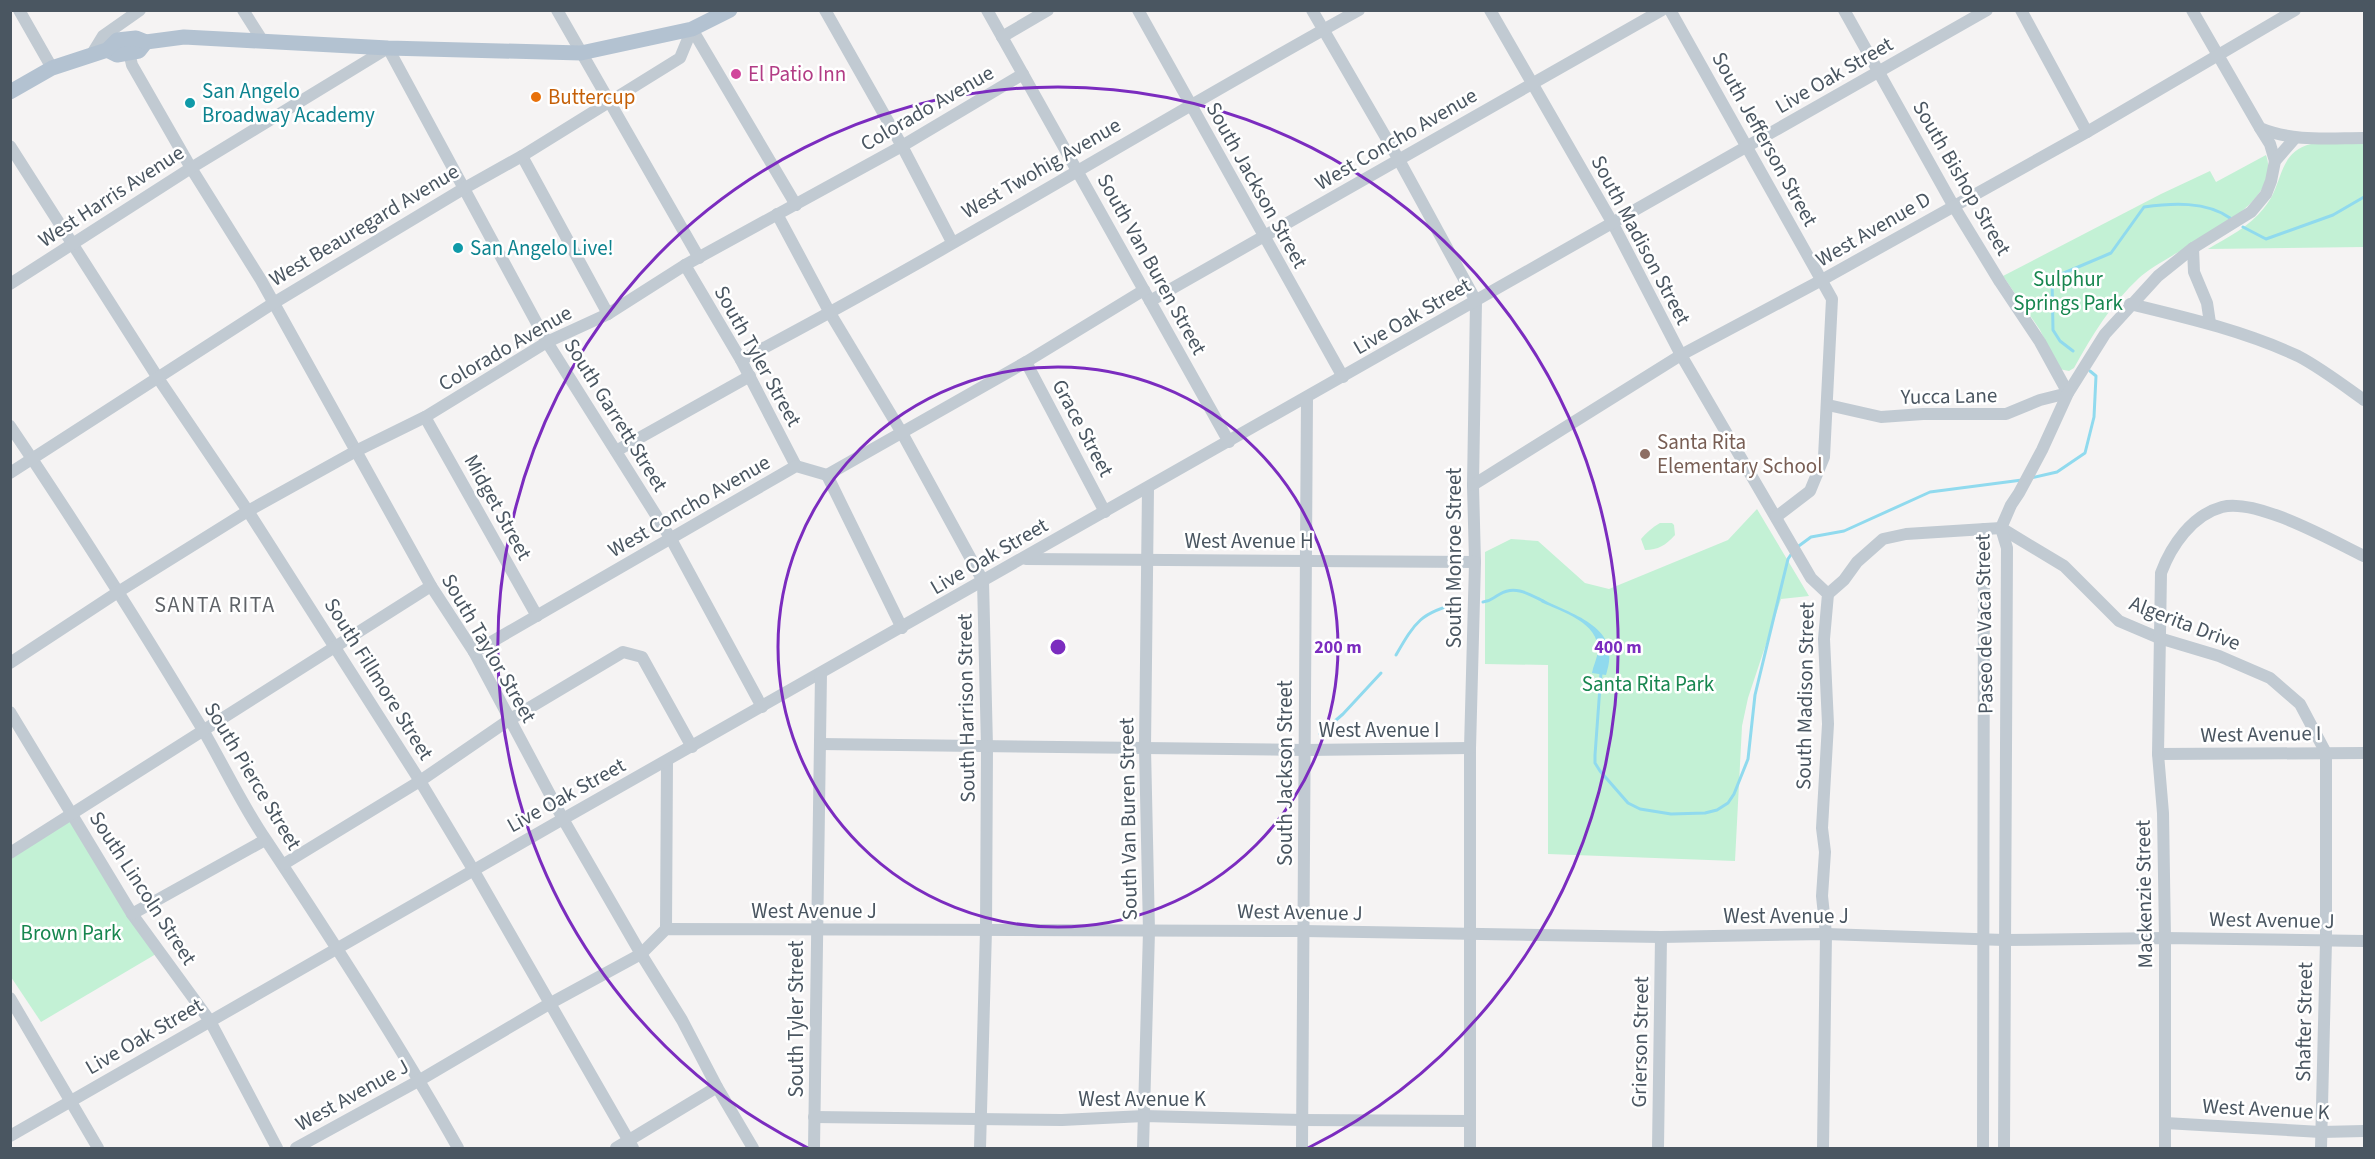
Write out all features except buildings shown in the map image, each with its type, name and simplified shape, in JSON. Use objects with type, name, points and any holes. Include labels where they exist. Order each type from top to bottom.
[{"type":"main road","points":[[10,92],[52,68],[107,50],[117,40],[136,38],[146,42],[184,37],[388,48],[581,53],[692,29],[730,10]]},
{"type":"main road","points":[[107,50],[117,55],[139,51],[146,42]]},
{"type":"street","points":[[19,10],[52,68]]},
{"type":"street","points":[[92,54],[102,36],[140,10]]},
{"type":"street","points":[[243,10],[262,40]]},
{"type":"street","points":[[557,10],[699,258]]},
{"type":"street","points":[[825,10],[902,146],[952,242]]},
{"type":"street","name":"South Van Buren Street","points":[[987,10],[1229,442]]},
{"type":"street","name":"Colorado Avenue","points":[[1002,37],[1048,10]]},
{"type":"street","name":"South Jackson Street","points":[[1138,10],[1343,377]]},
{"type":"street","name":"South Monroe Street","points":[[1312,10],[1399,160],[1476,301],[1473,485],[1475,562],[1470,748],[1470,1149]]},
{"type":"street","name":"West Twohig Avenue","points":[[741,360],[830,313],[1359,10]]},
{"type":"street","name":"South Madison Street","points":[[1490,10],[1612,222],[1681,356],[1811,578],[1828,594],[1824,639],[1828,724],[1822,828],[1825,852],[1822,896],[1826,934],[1823,1149]]},
{"type":"street","name":"West Concho Avenue","points":[[474,652],[796,466],[827,475],[1026,362],[1147,296],[1263,237],[1662,10]]},
{"type":"street","name":"South Jefferson Street","points":[[1670,10],[1832,299],[1824,458],[1810,491],[1776,517]]},
{"type":"street","name":"South Bishop Street","points":[[1844,10],[1953,205],[2040,342],[2068,393]]},
{"type":"street","name":"Live Oak Street","points":[[10,1136],[562,819],[1987,10]]},
{"type":"street","points":[[2021,10],[2087,132]]},
{"type":"street","points":[[2192,10],[2270,144],[2275,161]]},
{"type":"street","name":"West Avenue D","points":[[1473,485],[1681,356],[2087,132],[2295,10]]},
{"type":"street","points":[[692,29],[796,204]]},
{"type":"street","name":"West Beauregard Avenue","points":[[10,473],[272,304],[522,156],[680,58],[692,29]]},
{"type":"street","name":"West Harris Avenue","points":[[10,284],[191,168],[388,48]]},
{"type":"street","name":"South Garrett Street","points":[[388,48],[548,342],[671,539],[762,707]]},
{"type":"street","name":"South Taylor Street","points":[[129,52],[132,65],[191,168],[261,280],[272,304],[431,586],[474,652],[562,819],[682,1020],[753,1149]]},
{"type":"street","name":"Colorado Avenue","points":[[10,663],[248,511],[356,451],[425,417],[548,342],[608,314],[685,265],[902,146],[1023,74]]},
{"type":"street","points":[[2260,128],[2277,135],[2295,138],[2364,138]]},
{"type":"street","name":"Paseo de Vaca Street","points":[[2004,1149],[2007,548],[2001,528],[2011,505],[2042,450],[2068,393],[2105,334],[2158,276],[2193,248],[2252,212],[2266,194],[2275,161],[2295,138]]},
{"type":"street","name":"South Fillmore Street","points":[[10,146],[158,378],[248,511],[420,781],[631,1145]]},
{"type":"street","points":[[522,156],[608,314]]},
{"type":"street","name":"South Harrison Street","points":[[777,214],[830,313],[902,433],[983,581],[987,747],[986,930],[980,1149]]},
{"type":"street","points":[[2193,248],[2194,272],[2207,303],[2210,323]]},
{"type":"street","name":"South Tyler Street","points":[[685,265],[750,376],[796,466]]},
{"type":"street","points":[[2130,304],[2210,323],[2251,336],[2301,357],[2364,399]]},
{"type":"street","name":"Grace Street","points":[[1026,362],[1105,512]]},
{"type":"street","points":[[616,451],[750,376]]},
{"type":"street","name":"Yucca Lane","points":[[1828,405],[1881,417],[1923,414],[2006,414],[2040,400],[2068,393]]},
{"type":"street","name":"South Jackson Street","points":[[1302,1149],[1307,398]]},
{"type":"street","name":"Midget Street","points":[[425,417],[537,616]]},
{"type":"street","name":"South Pierce Street","points":[[10,426],[118,592],[203,730],[265,840],[284,864],[338,948],[420,1080],[458,1149]]},
{"type":"street","points":[[827,475],[902,628]]},
{"type":"street","name":"South Van Buren Street","points":[[1143,1149],[1149,931],[1145,748],[1148,488]]},
{"type":"street","name":"Mackenzie Street","points":[[2165,1149],[2163,813],[2158,754],[2161,573],[2169,552],[2194,522],[2221,507],[2238,506],[2263,511],[2290,521],[2364,556]]},
{"type":"street","points":[[1828,594],[1844,580],[1857,562],[1883,539],[1906,534],[2001,528]]},
{"type":"street","name":"Algerita Drive","points":[[2001,528],[2064,566],[2119,621],[2159,638],[2219,656],[2270,678],[2300,704],[2326,753]]},
{"type":"street","name":"Paseo de Vaca Street","points":[[1983,1149],[1984,529]]},
{"type":"street","name":"West Avenue H","points":[[1023,559],[1475,562]]},
{"type":"street","points":[[10,853],[431,586]]},
{"type":"street","points":[[284,864],[420,781],[509,720],[623,652],[642,657],[692,747]]},
{"type":"street","name":"South Tyler Street","points":[[814,1149],[821,673]]},
{"type":"street","name":"South Lincoln Street","points":[[10,712],[132,914],[210,1021],[277,1149]]},
{"type":"street","name":"West Avenue I","points":[[820,744],[1305,750],[1470,748]]},
{"type":"street","name":"Shafter Street","points":[[2321,1149],[2326,941],[2326,753]]},
{"type":"street","name":"West Avenue I","points":[[2158,754],[2364,753]]},
{"type":"street","points":[[666,929],[667,761]]},
{"type":"street","points":[[132,914],[265,840]]},
{"type":"street","name":"West Avenue J","points":[[296,1149],[641,954],[666,929],[1304,931],[1661,937],[1826,934],[2004,940],[2165,938],[2364,941]]},
{"type":"street","name":"Grierson Street","points":[[1658,1149],[1661,937]]},
{"type":"street","points":[[10,998],[98,1149]]},
{"type":"street","points":[[616,1149],[631,1145],[717,1087]]},
{"type":"street","name":"West Avenue K","points":[[814,1117],[1062,1120],[1144,1116],[1470,1121]]},
{"type":"street","name":"West Avenue K","points":[[2165,1124],[2321,1132],[2364,1131]]},
{"type":"green space","points":[[2311,144],[2364,144],[2364,247],[2208,249],[2238,231],[2258,215],[2270,199],[2286,162],[2300,148]]},
{"type":"green space","name":"Sulphur Springs Park","points":[[2266,155],[2268,175],[2259,193],[2243,210],[2222,226],[2139,278],[2103,320],[2074,368],[2069,371],[2059,369],[2040,330],[2003,276],[2210,171],[2216,182]]},
{"type":"green space","name":"Santa Rita Park","points":[[1757,509],[1809,596],[1781,599],[1748,698],[1742,726],[1735,861],[1548,854],[1548,665],[1485,664],[1485,552],[1511,539],[1538,541],[1585,583],[1609,589],[1728,540]]},
{"type":"green space","points":[[1660,523],[1672,523],[1675,535],[1662,546],[1645,550],[1641,539]]},
{"type":"green space","name":"Brown Park","points":[[70,820],[156,954],[41,1022],[11,977],[11,858]]},
{"type":"water","points":[[1542,599],[1593,625],[1602,634],[1608,645],[1609,659],[1606,675],[1592,673],[1598,651],[1597,641],[1586,625],[1569,614],[1541,602]]},
{"type":"waterway","points":[[2243,227],[2266,239],[2333,215],[2364,197]]},
{"type":"waterway","points":[[2073,351],[2060,341],[2053,330],[2052,278],[2111,253],[2144,207],[2177,204],[2200,206],[2221,212],[2230,218]]},
{"type":"waterway","points":[[2031,478],[2057,472],[2085,453],[2094,417],[2096,376],[2090,371]]},
{"type":"waterway","points":[[1796,548],[1811,537],[1844,531],[1930,492],[2022,480]]},
{"type":"waterway","points":[[1601,673],[1595,755],[1595,763],[1600,771],[1628,803],[1640,809],[1671,814],[1705,813],[1717,810],[1728,803],[1734,794],[1748,759],[1755,695],[1788,559],[1792,553]]},
{"type":"waterway","points":[[1483,602],[1511,590],[1517,590],[1543,601]]},
{"type":"waterway","points":[[1396,655],[1420,620],[1436,610],[1460,603]]},
{"type":"waterway","points":[[1320,734],[1343,714],[1381,673]]},
{"type":"place","name":"El Patio Inn","points":[[736,74]]},
{"type":"place","name":"Buttercup","points":[[536,97]]},
{"type":"place","name":"San Angelo Broadway Academy","points":[[190,103]]},
{"type":"place","name":"San Angelo Live!","points":[[458,248]]},
{"type":"place","name":"Santa Rita Elementary School","points":[[1645,454]]},
{"type":"district","name":"SANTA RITA","points":[[215,605]]}]
